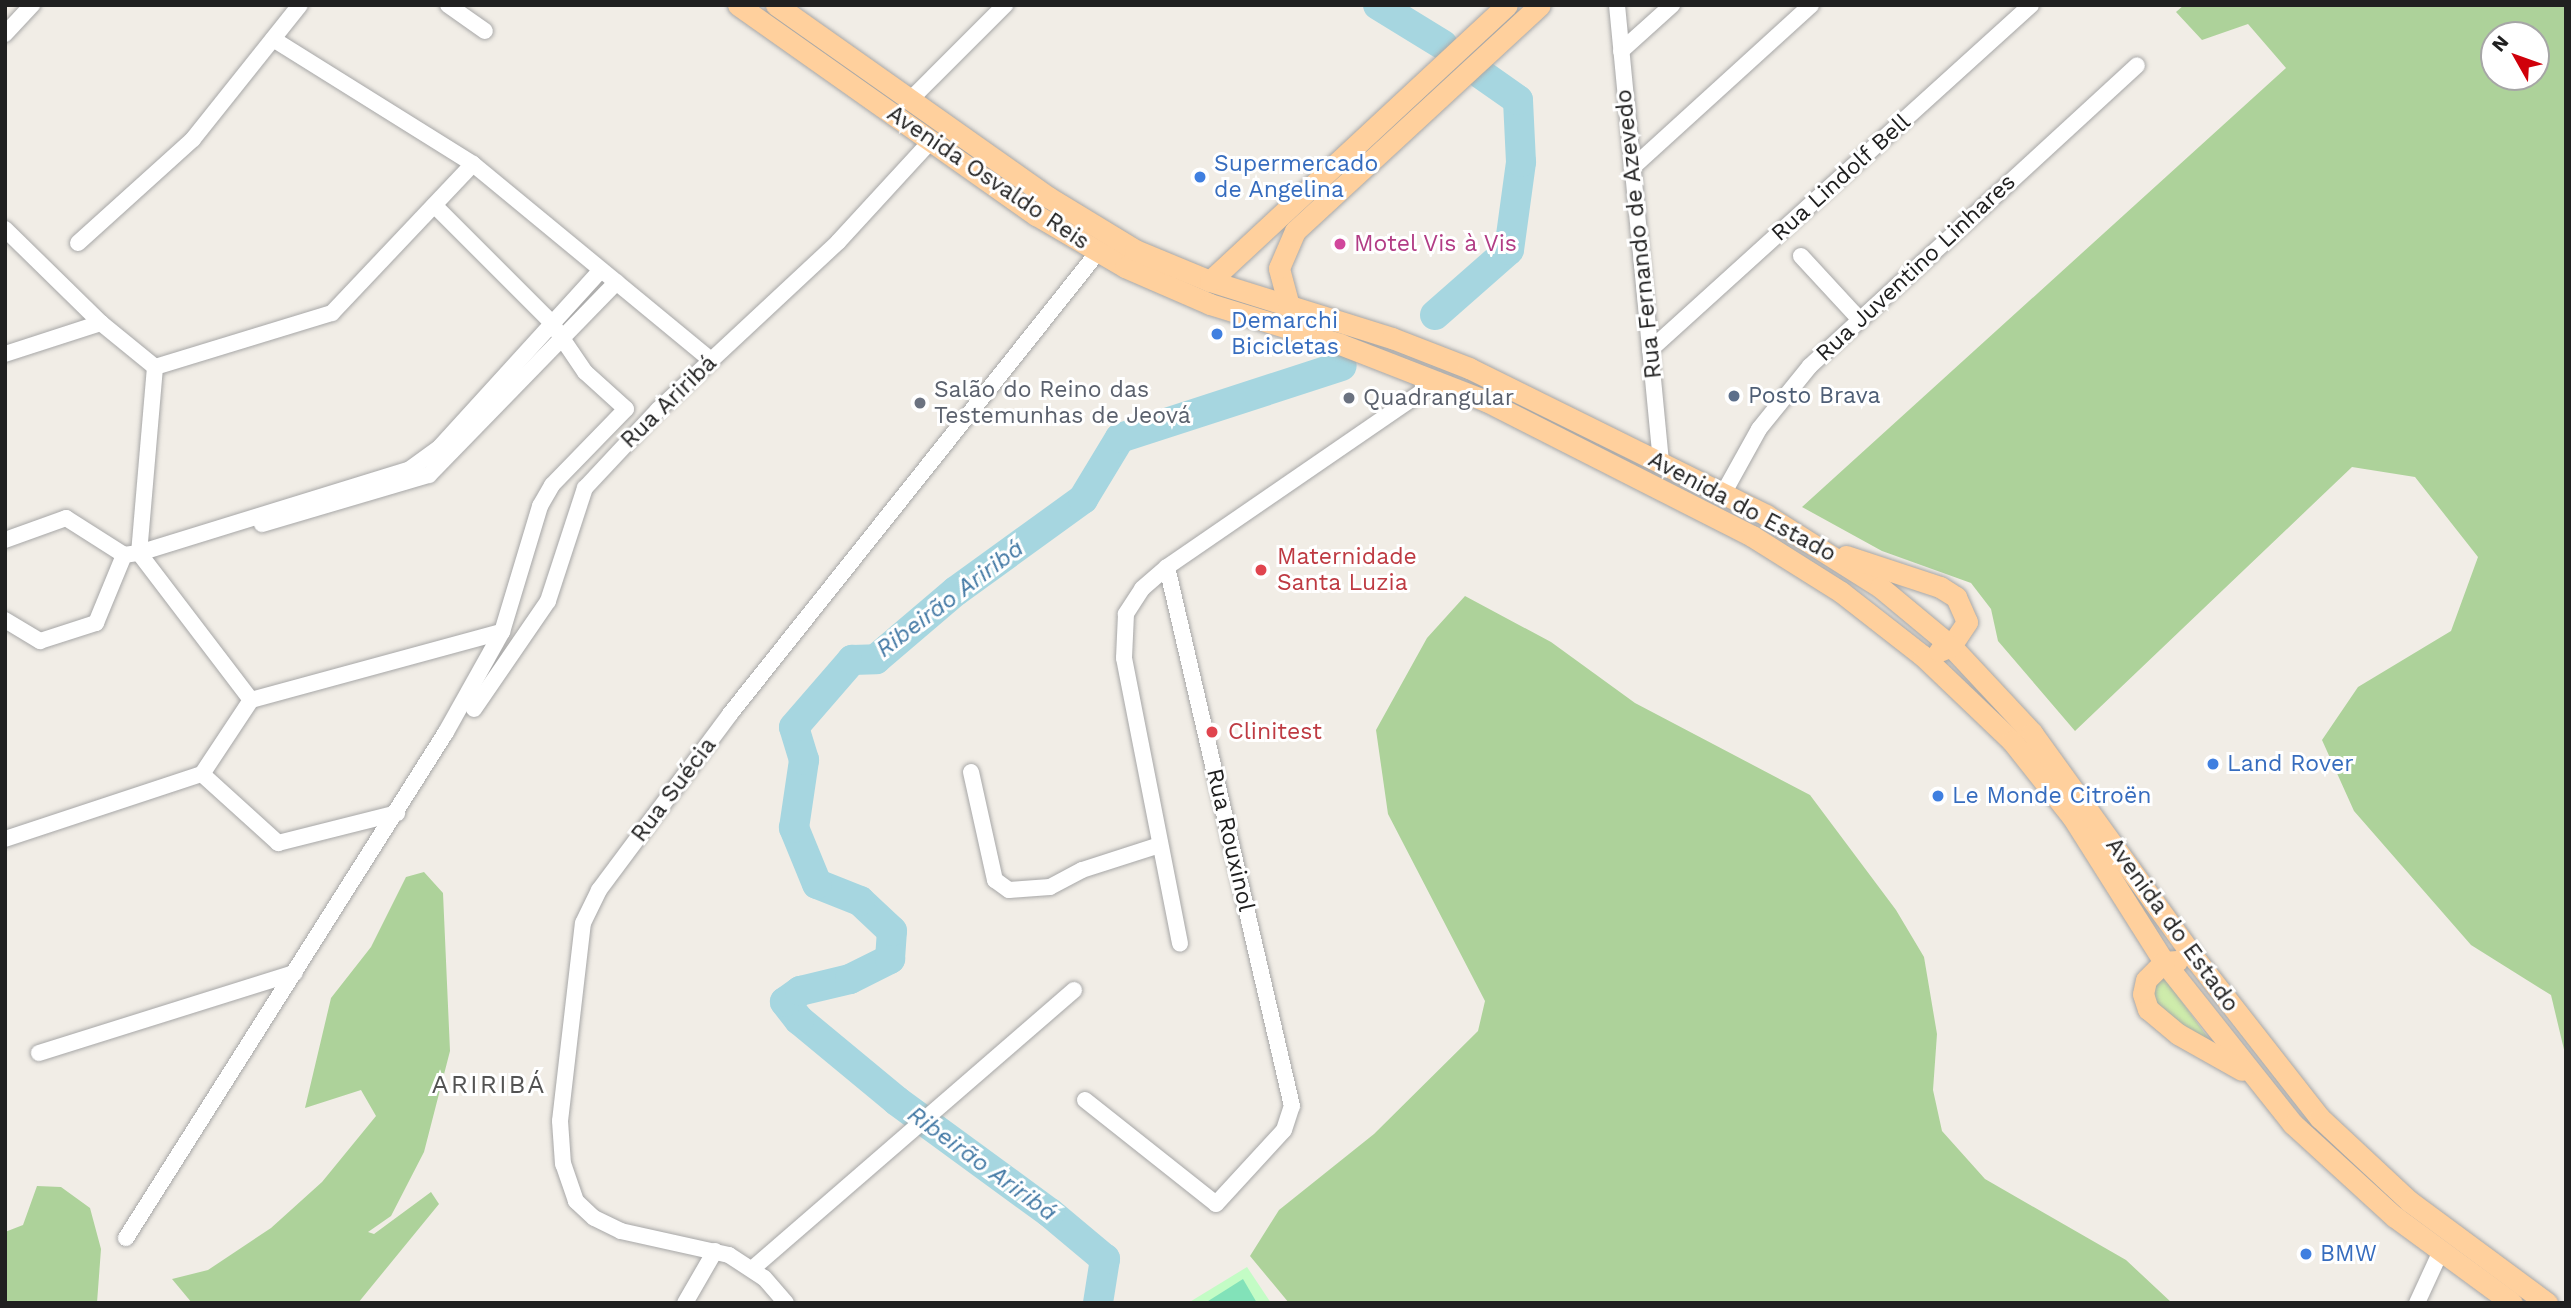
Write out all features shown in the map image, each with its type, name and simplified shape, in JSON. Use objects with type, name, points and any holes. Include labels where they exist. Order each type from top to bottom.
[{"type":"main road","name":"Avenida Osvaldo Reis","points":[[738,5],[1035,215],[1098,252],[1210,304],[1377,358]]},
{"type":"main road","name":"Avenida Osvaldo Reis","points":[[776,5],[1082,219],[1135,250],[1210,281],[1392,338]]},
{"type":"main road","points":[[1210,281],[1507,5]]},
{"type":"main road","points":[[1289,306],[1279,268],[1296,231],[1540,5]]},
{"type":"main road","points":[[1389,114],[1404,131]]},
{"type":"main road","points":[[1280,215],[1296,231]]},
{"type":"main road","name":"Avenida do Estado","points":[[1392,338],[1505,384],[1723,494],[1823,548],[1908,609],[1951,646],[2071,782],[2196,960],[2320,1118],[2409,1201],[2547,1303]]},
{"type":"main road","name":"Avenida do Estado","points":[[1377,358],[1438,381],[1524,419],[1752,536],[1841,592],[1923,656],[1995,723],[2055,793],[2164,962],[2253,1077],[2322,1153],[2440,1253],[2512,1303]]},
{"type":"main road","points":[[1823,548],[1940,587],[1956,597],[1966,622],[1951,646],[1923,656]]},
{"type":"main road","points":[[2196,960],[2164,962],[2146,980],[2148,1009],[2178,1034],[2253,1077]]},
{"type":"street","points":[[5,34],[32,5]]},
{"type":"street","points":[[78,243],[193,139],[300,5]]},
{"type":"street","points":[[449,5],[485,32]]},
{"type":"street","points":[[912,98],[1005,5]]},
{"type":"street","name":"Rua Fernando de Azevedo","points":[[1617,5],[1661,463]]},
{"type":"street","points":[[1621,51],[1672,5]]},
{"type":"street","points":[[1632,168],[1811,5]]},
{"type":"street","name":"Rua Lindolf Bell","points":[[1650,350],[2031,5]]},
{"type":"street","points":[[274,38],[473,164],[711,360]]},
{"type":"street","name":"Rua Juventino Linhares","points":[[1723,494],[1781,398],[1860,320],[2137,65]]},
{"type":"street","name":"Rua Ariribá","points":[[474,709],[548,601],[585,488],[711,360],[838,243],[931,141]]},
{"type":"street","points":[[155,367],[331,313],[473,164]]},
{"type":"street","points":[[126,1238],[357,871],[397,813],[502,632],[540,506],[552,485],[625,409],[585,372],[560,340],[551,322],[434,205]]},
{"type":"street","points":[[5,229],[101,323],[155,367]]},
{"type":"street","name":"Rua Suécia","points":[[786,1303],[752,1269],[715,1251],[613,1228],[584,1210],[572,1190],[563,1164],[560,1121],[580,940],[588,907],[769,663],[1098,252]]},
{"type":"street","points":[[1801,256],[1860,320]]},
{"type":"street","points":[[137,553],[425,461],[601,270]]},
{"type":"street","points":[[137,553],[164,552],[416,481],[443,464],[617,282]]},
{"type":"street","points":[[5,354],[101,323]]},
{"type":"street","points":[[576,327],[578,354],[585,372]]},
{"type":"street","points":[[5,620],[40,641],[96,624],[137,553],[155,367]]},
{"type":"street","points":[[1180,944],[1124,658],[1124,625],[1132,603],[1167,567],[1438,381]]},
{"type":"street","points":[[5,540],[66,518],[137,553],[251,700]]},
{"type":"street","name":"Rua Rouxinol","points":[[1085,1100],[1216,1204],[1284,1130],[1292,1106],[1167,567]]},
{"type":"street","points":[[10,834],[202,774],[251,700],[502,632]]},
{"type":"street","points":[[971,772],[995,880],[1009,890],[1051,887],[1082,870],[1160,845]]},
{"type":"street","points":[[202,774],[278,843],[397,813]]},
{"type":"street","points":[[39,1053],[295,973]]},
{"type":"street","points":[[752,1269],[1074,990]]},
{"type":"street","points":[[685,1303],[715,1251]]},
{"type":"street","points":[[2417,1303],[2440,1253]]},
{"type":"green space","points":[[2184,5],[2566,5],[2566,1058],[2551,995],[2471,945],[2354,811],[2322,740],[2358,687],[2451,631],[2478,557],[2415,477],[2352,467],[2075,731],[1998,641],[1991,609],[1971,583],[1882,551],[1802,507],[2286,68],[2248,24],[2202,40],[2176,12]]},
{"type":"green space","points":[[1465,596],[1551,642],[1635,703],[1810,795],[1896,910],[1924,957],[1937,1034],[1933,1090],[1942,1131],[1985,1179],[2126,1260],[2172,1303],[1289,1303],[1250,1256],[1279,1210],[1374,1134],[1478,1031],[1485,1001],[1388,814],[1376,730],[1427,638]]},
{"type":"green space","points":[[424,872],[443,893],[450,1051],[424,1152],[391,1216],[368,1232],[374,1234],[431,1192],[439,1204],[358,1303],[192,1303],[172,1279],[208,1270],[271,1228],[322,1182],[376,1116],[361,1090],[305,1108],[331,998],[371,947],[406,877]]},
{"type":"green space","points":[[2162,974],[2211,1042],[2174,1024],[2154,1005],[2152,986]]},
{"type":"green space","points":[[37,1186],[61,1187],[90,1208],[101,1249],[97,1303],[5,1303],[5,1232],[23,1225]]},
{"type":"green space","points":[[1247,1267],[1271,1303],[1188,1303]]},
{"type":"green space","points":[[1243,1279],[1257,1303],[1205,1303]]},
{"type":"waterway","name":"Ribeirão Ariribá","points":[[1378,5],[1443,45]]},
{"type":"waterway","name":"Ribeirão Ariribá","points":[[1435,315],[1509,250],[1521,162],[1518,100],[1481,74]]},
{"type":"waterway","name":"Ribeirão Ariribá","points":[[1098,1303],[1105,1259],[1050,1213],[897,1101],[799,1020],[785,1002],[800,991],[850,979],[890,959],[892,931],[860,901],[817,884],[794,828],[804,760],[794,727],[852,660],[876,659],[956,591],[1083,499],[1120,438],[1342,366]]},
{"type":"place","name":"Supermercado de Angelina","points":[[1200,177]]},
{"type":"place","name":"Motel Vis à Vis","points":[[1340,244]]},
{"type":"place","name":"Demarchi Bicicletas","points":[[1217,334]]},
{"type":"place","name":"Posto Brava","points":[[1734,396]]},
{"type":"place","name":"Quadrangular","points":[[1349,398]]},
{"type":"place","name":"Salão do Reino das Testemunhas de Jeová","points":[[920,403]]},
{"type":"place","name":"Maternidade Santa Luzia","points":[[1261,570]]},
{"type":"place","name":"Clinitest","points":[[1212,732]]},
{"type":"place","name":"Land Rover","points":[[2213,764]]},
{"type":"place","name":"Le Monde Citroën","points":[[1938,796]]},
{"type":"place","name":"BMW","points":[[2306,1254]]},
{"type":"district","name":"ARIRIBÁ","points":[[489,1085]]}]
